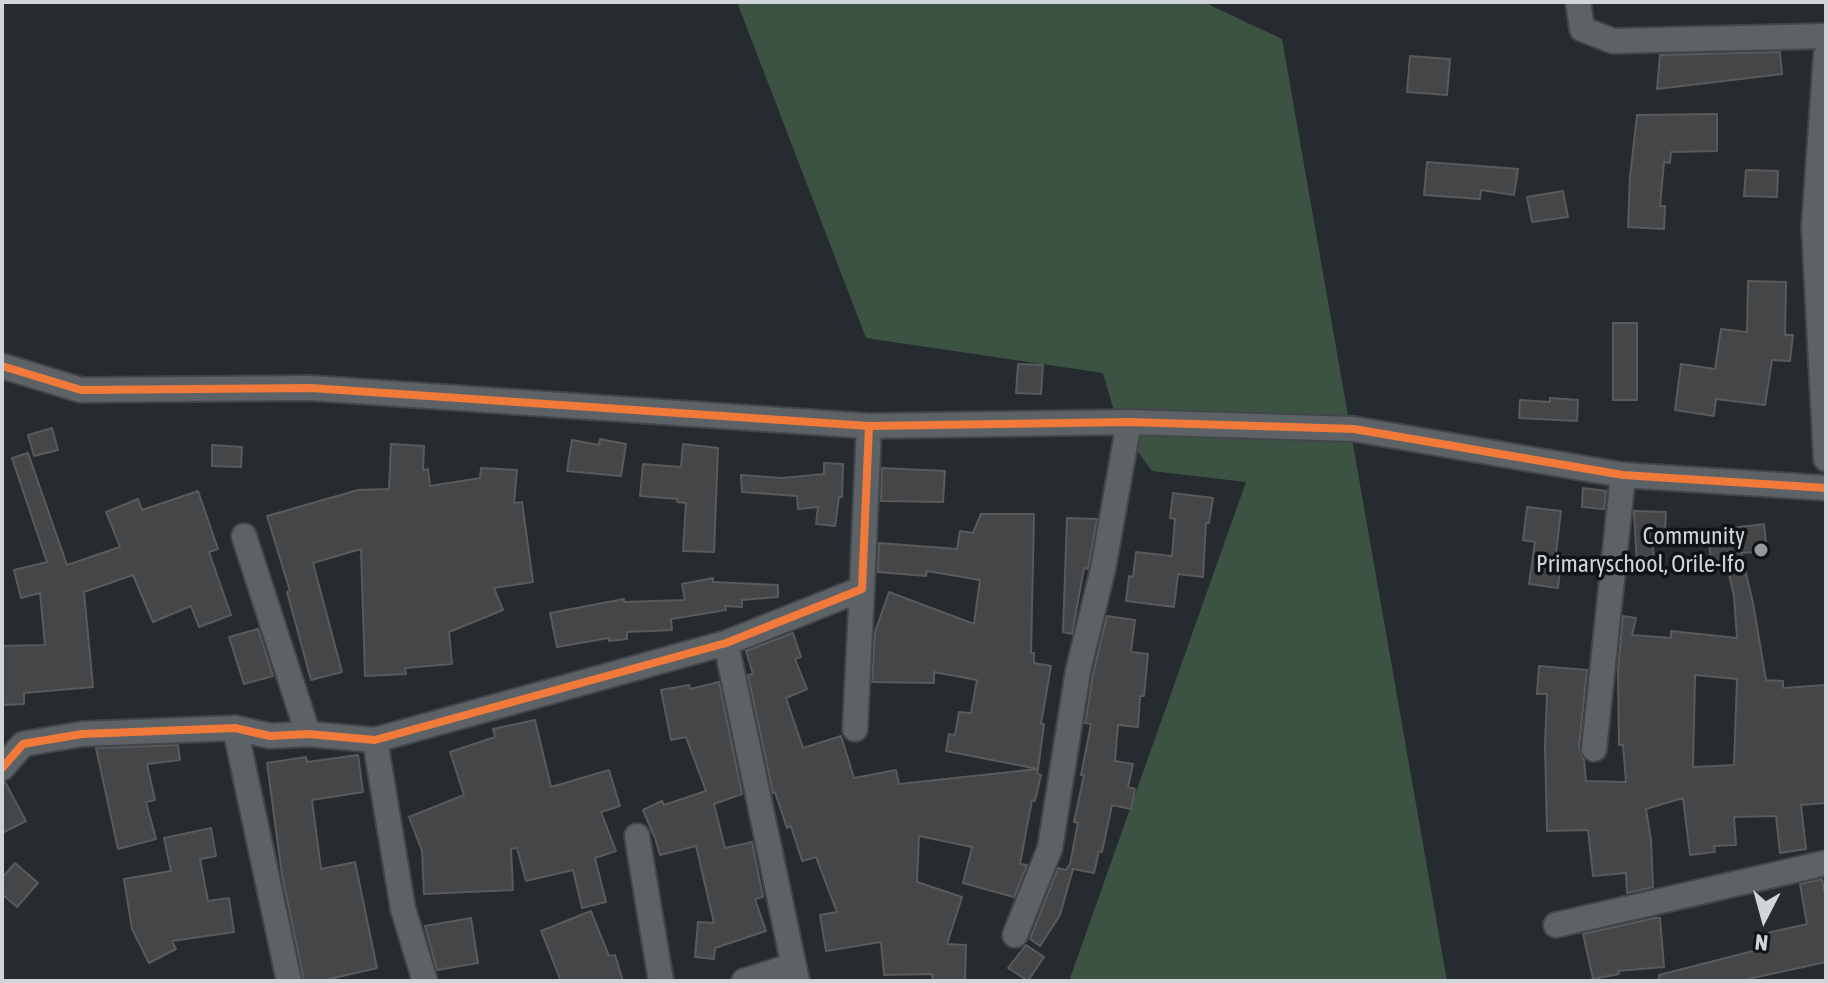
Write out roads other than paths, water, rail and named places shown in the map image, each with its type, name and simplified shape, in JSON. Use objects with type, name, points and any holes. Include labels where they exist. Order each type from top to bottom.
[{"type":"street","points":[[1578,2],[1582,29],[1613,41],[1826,36]]},
{"type":"street","points":[[1826,55],[1814,227],[1826,459]]},
{"type":"street","points":[[2,366],[81,390],[311,388],[869,426],[1129,422],[1354,429],[1623,475],[1826,488]]},
{"type":"street","points":[[1015,935],[1050,848],[1078,671],[1103,569],[1129,422]]},
{"type":"street","points":[[855,729],[869,426]]},
{"type":"street","points":[[1594,749],[1623,475]]},
{"type":"street","points":[[244,536],[308,734]]},
{"type":"street","points":[[2,768],[23,744],[82,734],[235,728],[270,736],[308,734],[375,740],[726,643],[862,589]]},
{"type":"street","points":[[726,643],[794,974],[744,981]]},
{"type":"street","points":[[235,728],[289,981]]},
{"type":"street","points":[[375,740],[403,909],[425,981]]},
{"type":"street","points":[[637,836],[661,981]]},
{"type":"street","points":[[1556,925],[1826,863]]},
{"type":"place","name":"Community Primaryschool, Orile-Ifo","points":[[1761,550]]}]
